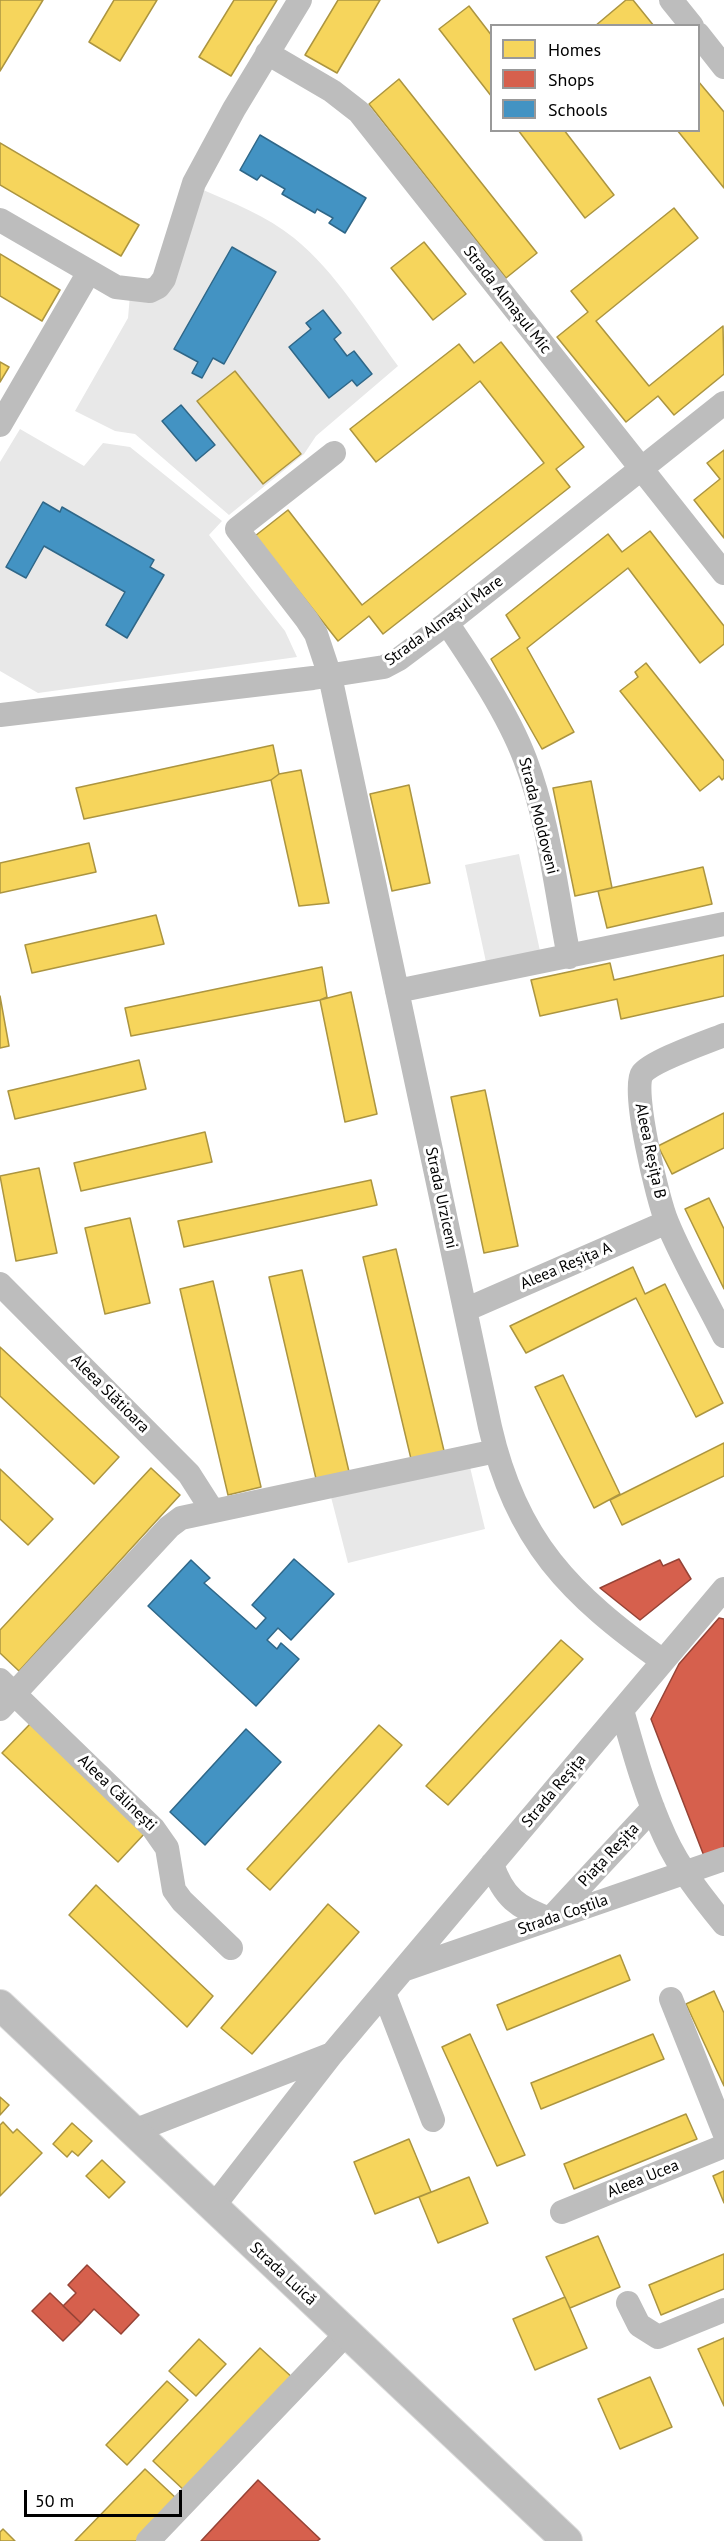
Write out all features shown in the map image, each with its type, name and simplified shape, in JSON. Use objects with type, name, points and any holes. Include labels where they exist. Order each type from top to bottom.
[{"type":"main road","name":"Strada Luică","points":[[0,2005],[567,2541]]},
{"type":"street","points":[[0,220],[116,287],[140,292],[150,291],[164,279],[194,183],[267,53],[300,0]]},
{"type":"street","points":[[671,0],[690,24]]},
{"type":"street","points":[[700,35],[724,67]]},
{"type":"street","name":"Strada Almașul Mic","points":[[267,53],[332,91],[359,112],[724,573]]},
{"type":"street","points":[[0,425],[89,272]]},
{"type":"street","name":"Strada Almașul Mare","points":[[0,715],[330,676],[370,670],[392,663],[447,623],[724,403]]},
{"type":"street","name":"Strada Urziceni","points":[[334,453],[237,529],[316,634],[330,676],[496,1451],[511,1497],[523,1521],[559,1572],[595,1608],[663,1661]]},
{"type":"street","name":"Strada Moldoveni","points":[[447,623],[514,734],[525,759],[546,840],[569,957]]},
{"type":"street","points":[[397,991],[724,924]]},
{"type":"street","name":"Aleea Reșița B","points":[[665,1217],[640,1111],[638,1083],[642,1074],[653,1065],[724,1035]]},
{"type":"street","points":[[665,1217],[724,1336]]},
{"type":"street","name":"Aleea Reșița A","points":[[465,1310],[665,1217]]},
{"type":"street","name":"Aleea Slătioara","points":[[0,1284],[189,1474],[212,1510]]},
{"type":"street","points":[[5,1694],[181,1518],[496,1451]]},
{"type":"street","name":"Strada Reșița","points":[[213,2207],[332,2054],[724,1589]]},
{"type":"street","name":"Aleea Călinești","points":[[5,1694],[153,1828],[167,1848],[174,1890],[182,1901],[231,1948]]},
{"type":"street","name":"Piața Reșița","points":[[622,1710],[653,1808],[665,1837],[686,1873]]},
{"type":"street","name":"Piața Reșița","points":[[550,1919],[653,1808]]},
{"type":"street","name":"Strada Coștila","points":[[403,1970],[724,1859]]},
{"type":"street","points":[[492,1864],[499,1884],[512,1899],[529,1912],[550,1919]]},
{"type":"street","points":[[686,1873],[724,1924]]},
{"type":"street","points":[[384,1993],[433,2120]]},
{"type":"street","points":[[671,1999],[724,2132]]},
{"type":"street","points":[[134,2131],[332,2054]]},
{"type":"street","name":"Aleea Ucea","points":[[562,2212],[724,2146]]},
{"type":"street","points":[[628,2303],[639,2325],[658,2337],[724,2310]]},
{"type":"street","points":[[148,2541],[346,2334]]},
{"type":"shaded area","points":[[201,189],[273,223],[309,251],[337,282],[398,366],[316,436],[304,454],[229,515],[135,434],[115,431],[75,411],[128,318],[130,295],[147,297]]},
{"type":"shaded area","points":[[20,429],[84,466],[103,443],[130,447],[222,521],[209,535],[285,631],[297,657],[38,693],[0,671],[0,462]]},
{"type":"shaded area","points":[[519,854],[540,951],[486,962],[465,865]]},
{"type":"shaded area","points":[[469,1463],[485,1529],[348,1563],[331,1497]]},
{"type":"building: Homes","points":[[0,0],[43,0],[0,71]]},
{"type":"building: Homes","points":[[114,0],[157,0],[120,61],[89,42]]},
{"type":"building: Homes","points":[[234,0],[277,0],[231,76],[199,57]]},
{"type":"building: Homes","points":[[338,0],[380,0],[337,73],[305,55]]},
{"type":"building: Homes","points":[[626,0],[633,0],[652,24],[597,24]]},
{"type":"building: Homes","points":[[469,6],[490,33],[490,94],[439,29]]},
{"type":"building: Homes","points":[[399,79],[537,253],[506,278],[369,104]]},
{"type":"building: Homes","points":[[700,83],[724,112],[724,188],[679,132],[700,132]]},
{"type":"building: Homes","points":[[520,132],[566,132],[614,195],[585,218]]},
{"type":"building: Homes","points":[[0,143],[139,225],[121,256],[0,185]]},
{"type":"building: Homes","points":[[674,208],[698,238],[596,321],[649,386],[723,326],[724,374],[674,415],[658,396],[626,422],[557,337],[588,312],[571,291]]},
{"type":"building: Homes","points":[[424,242],[466,294],[433,320],[391,268]]},
{"type":"building: Homes","points":[[0,254],[60,290],[42,321],[0,296]]},
{"type":"building: Homes","points":[[501,342],[584,447],[556,469],[570,487],[383,634],[369,616],[338,641],[255,536],[288,510],[362,605],[544,463],[480,381],[376,462],[350,429],[459,344],[474,363]]},
{"type":"building: Homes","points":[[0,362],[9,367],[0,382]]},
{"type":"building: Homes","points":[[235,371],[301,454],[263,484],[197,401]]},
{"type":"building: Homes","points":[[724,450],[724,538],[694,500],[720,479],[707,463]]},
{"type":"building: Homes","points":[[650,531],[724,626],[724,644],[700,663],[628,568],[527,648],[574,732],[542,749],[491,659],[520,638],[506,615],[608,534],[622,552]]},
{"type":"building: Homes","points":[[646,663],[724,761],[722,780],[719,776],[700,791],[620,691],[638,677],[635,672]]},
{"type":"building: Homes","points":[[273,745],[279,774],[271,780],[84,819],[76,788]]},
{"type":"building: Homes","points":[[301,770],[329,903],[299,906],[271,780],[279,774]]},
{"type":"building: Homes","points":[[591,781],[612,888],[575,896],[553,788]]},
{"type":"building: Homes","points":[[409,785],[430,883],[392,891],[370,794]]},
{"type":"building: Homes","points":[[89,843],[96,872],[0,893],[0,863]]},
{"type":"building: Homes","points":[[703,867],[712,904],[607,928],[598,891]]},
{"type":"building: Homes","points":[[156,915],[164,944],[32,973],[25,945]]},
{"type":"building: Homes","points":[[724,955],[724,996],[621,1019],[617,999],[540,1016],[531,980],[610,963],[614,980]]},
{"type":"building: Homes","points":[[322,967],[327,997],[320,1000],[131,1036],[125,1008]]},
{"type":"building: Homes","points":[[351,992],[377,1114],[345,1122],[320,1000]]},
{"type":"building: Homes","points":[[0,996],[9,1046],[0,1048]]},
{"type":"building: Homes","points":[[139,1060],[146,1089],[15,1119],[8,1091]]},
{"type":"building: Homes","points":[[485,1090],[518,1246],[484,1253],[451,1097]]},
{"type":"building: Homes","points":[[724,1113],[724,1148],[672,1174],[658,1146]]},
{"type":"building: Homes","points":[[205,1132],[212,1162],[81,1191],[74,1163]]},
{"type":"building: Homes","points":[[39,1168],[57,1253],[16,1261],[0,1176]]},
{"type":"building: Homes","points":[[371,1180],[377,1205],[184,1247],[178,1221]]},
{"type":"building: Homes","points":[[709,1198],[724,1229],[724,1289],[685,1209]]},
{"type":"building: Homes","points":[[130,1218],[150,1303],[105,1314],[85,1228]]},
{"type":"building: Homes","points":[[396,1249],[445,1455],[412,1463],[363,1257]]},
{"type":"building: Homes","points":[[633,1267],[645,1294],[665,1284],[723,1403],[696,1417],[636,1298],[526,1353],[510,1326]]},
{"type":"building: Homes","points":[[302,1270],[350,1476],[317,1483],[269,1277]]},
{"type":"building: Homes","points":[[213,1281],[261,1487],[228,1495],[180,1289]]},
{"type":"building: Homes","points":[[0,1347],[119,1457],[94,1484],[0,1396]]},
{"type":"building: Homes","points":[[563,1375],[620,1494],[594,1508],[535,1387]]},
{"type":"building: Homes","points":[[724,1443],[724,1476],[622,1525],[610,1500]]},
{"type":"building: Homes","points":[[151,1468],[180,1495],[19,1671],[0,1653],[0,1630]]},
{"type":"building: Homes","points":[[0,1469],[53,1519],[28,1545],[0,1519]]},
{"type":"building: Homes","points":[[561,1640],[583,1659],[448,1805],[426,1786]]},
{"type":"building: Homes","points":[[30,1724],[146,1832],[118,1862],[2,1753]]},
{"type":"building: Homes","points":[[379,1725],[402,1745],[270,1890],[247,1869]]},
{"type":"building: Homes","points":[[96,1885],[213,1996],[187,2027],[69,1915]]},
{"type":"building: Homes","points":[[328,1904],[359,1932],[252,2054],[221,2028]]},
{"type":"building: Homes","points":[[620,1955],[630,1980],[507,2030],[497,2005]]},
{"type":"building: Homes","points":[[714,1991],[724,2013],[724,2086],[686,2004]]},
{"type":"building: Homes","points":[[470,2034],[525,2155],[497,2166],[442,2047]]},
{"type":"building: Homes","points":[[653,2034],[664,2059],[541,2109],[531,2083]]},
{"type":"building: Homes","points":[[0,2097],[9,2105],[0,2115]]},
{"type":"building: Homes","points":[[686,2114],[697,2139],[574,2189],[564,2164]]},
{"type":"building: Homes","points":[[3,2122],[13,2133],[17,2129],[42,2153],[0,2196],[0,2125]]},
{"type":"building: Homes","points":[[72,2123],[92,2141],[78,2156],[72,2151],[67,2157],[53,2144]]},
{"type":"building: Homes","points":[[409,2139],[431,2192],[375,2214],[354,2162]]},
{"type":"building: Homes","points":[[102,2160],[125,2182],[109,2198],[86,2176]]},
{"type":"building: Homes","points":[[724,2171],[724,2203],[713,2176]]},
{"type":"building: Homes","points":[[469,2177],[488,2223],[438,2243],[419,2197]]},
{"type":"building: Homes","points":[[598,2236],[620,2287],[570,2308],[546,2257]]},
{"type":"building: Homes","points":[[724,2254],[724,2289],[661,2315],[649,2285]]},
{"type":"building: Homes","points":[[565,2297],[587,2348],[535,2370],[513,2319]]},
{"type":"building: Homes","points":[[724,2338],[724,2406],[698,2349]]},
{"type":"building: Homes","points":[[199,2339],[226,2364],[196,2396],[169,2371]]},
{"type":"building: Homes","points":[[260,2348],[294,2379],[187,2493],[153,2461]]},
{"type":"building: Homes","points":[[650,2377],[672,2427],[620,2449],[598,2399]]},
{"type":"building: Homes","points":[[167,2381],[188,2400],[127,2465],[106,2445]]},
{"type":"building: Homes","points":[[145,2469],[177,2499],[136,2541],[75,2541]]},
{"type":"building: Homes","points":[[3,2529],[15,2541],[0,2541],[0,2532]]},
{"type":"building: Shops","points":[[679,1559],[691,1579],[640,1620],[600,1588],[660,1560],[663,1566]]},
{"type":"building: Shops","points":[[719,1618],[724,1619],[724,1848],[704,1856],[651,1719],[679,1664]]},
{"type":"building: Shops","points":[[87,2265],[139,2315],[121,2334],[94,2309],[81,2323],[63,2306],[76,2293],[68,2285]]},
{"type":"building: Shops","points":[[50,2293],[81,2323],[63,2341],[32,2311]]},
{"type":"building: Shops","points":[[258,2480],[320,2539],[317,2541],[201,2541]]},
{"type":"building: Schools","points":[[260,135],[366,198],[345,233],[329,223],[333,218],[317,209],[315,213],[282,194],[285,189],[261,175],[257,180],[240,170]]},
{"type":"building: Schools","points":[[232,247],[276,272],[224,364],[213,358],[202,378],[192,373],[198,362],[174,349]]},
{"type":"building: Schools","points":[[323,310],[341,333],[334,339],[347,356],[354,351],[372,374],[357,386],[352,380],[329,398],[289,347],[311,329],[306,323]]},
{"type":"building: Schools","points":[[181,405],[215,445],[196,461],[162,421]]},
{"type":"building: Schools","points":[[43,502],[60,512],[62,507],[154,560],[150,567],[164,575],[127,638],[106,625],[125,592],[44,546],[26,578],[6,567]]},
{"type":"building: Schools","points":[[294,1559],[334,1594],[291,1640],[278,1628],[267,1640],[277,1649],[281,1643],[299,1659],[256,1706],[148,1606],[191,1560],[210,1578],[204,1583],[256,1629],[266,1618],[252,1605]]},
{"type":"building: Schools","points":[[246,1729],[281,1762],[205,1845],[170,1812]]}]
